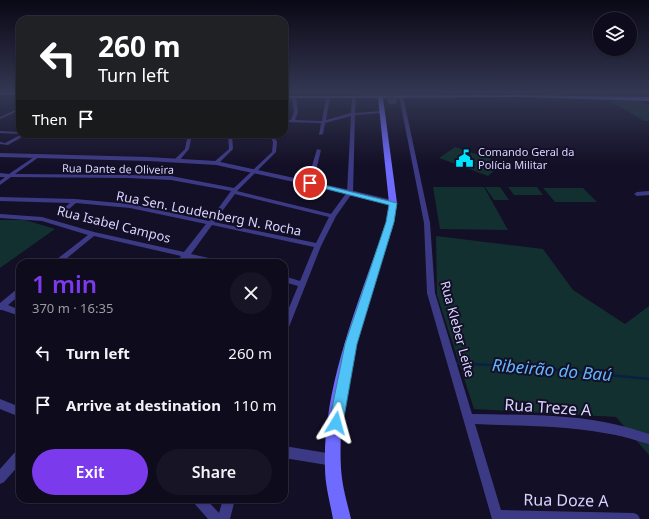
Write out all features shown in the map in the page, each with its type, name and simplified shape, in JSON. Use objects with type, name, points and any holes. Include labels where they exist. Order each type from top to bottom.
[{"type":"main road","points":[[342,519],[332,460],[337,411],[351,344],[390,222],[393,203],[383,116]]},
{"type":"street","points":[[292,122],[294,116]]},
{"type":"street","points":[[321,134],[325,116]]},
{"type":"street","points":[[288,122],[324,122],[345,116]]},
{"type":"street","points":[[288,320],[318,246],[333,216],[350,192],[353,116]]},
{"type":"street","name":"Rua Kleber Leite","points":[[404,116],[427,223],[431,292],[497,518]]},
{"type":"street","points":[[0,132],[16,133]]},
{"type":"street","points":[[0,143],[6,144],[17,138]]},
{"type":"street","points":[[177,160],[187,149],[189,138]]},
{"type":"street","points":[[216,163],[231,149],[230,138]]},
{"type":"street","points":[[183,259],[234,191],[274,152],[275,142],[273,138]]},
{"type":"street","points":[[310,183],[319,150]]},
{"type":"street","points":[[0,154],[177,160],[216,163],[350,192],[393,203]]},
{"type":"street","points":[[0,183],[12,176],[37,156]]},
{"type":"street","name":"Rua Dante de Oliveira","points":[[0,175],[56,178],[174,178],[234,191],[333,216]]},
{"type":"street","points":[[637,194],[649,193]]},
{"type":"street","name":"Rua Sen. Loudenberg N. Rocha","points":[[0,199],[75,201],[130,206],[318,246]]},
{"type":"street","points":[[60,214],[75,201]]},
{"type":"street","name":"Rua Isabel Campos","points":[[0,216],[42,218],[93,234],[206,259]]},
{"type":"street","points":[[61,259],[93,234]]},
{"type":"street","points":[[288,281],[302,284]]},
{"type":"street","points":[[1,307],[16,294]]},
{"type":"street","points":[[1,307],[16,312]]},
{"type":"street","points":[[0,404],[16,410]]},
{"type":"street","name":"Rua Treze A","points":[[468,419],[576,422],[638,435],[649,439]]},
{"type":"street","points":[[288,453],[332,460]]},
{"type":"street","points":[[0,478],[16,460]]},
{"type":"street","points":[[202,503],[216,519]]},
{"type":"street","points":[[224,519],[228,503]]},
{"type":"street","name":"Rua Doze A","points":[[497,518],[634,519]]},
{"type":"green space","points":[[636,116],[649,116],[649,121],[644,121]]},
{"type":"green space","points":[[455,147],[503,163],[488,176],[439,158]]},
{"type":"green space","points":[[433,187],[484,187],[508,230],[440,229]]},
{"type":"green space","points":[[485,187],[500,187],[509,200],[494,200]]},
{"type":"green space","points":[[508,187],[537,187],[543,195],[514,195]]},
{"type":"green space","points":[[543,188],[583,188],[597,202],[555,202]]},
{"type":"green space","points":[[0,220],[25,220],[55,229],[0,268]]},
{"type":"green space","points":[[436,236],[543,249],[573,290],[625,324],[649,306],[649,455],[616,417],[474,409],[437,295]]},
{"type":"waterway","name":"Ribeirão do Baú","points":[[455,363],[538,368],[649,379]]},
{"type":"place","name":"Comando Geral da Polícia Militar","points":[[465,158]]},
{"type":"route","points":[[310,183],[393,203],[390,222],[351,344],[337,411],[336,423]]}]
